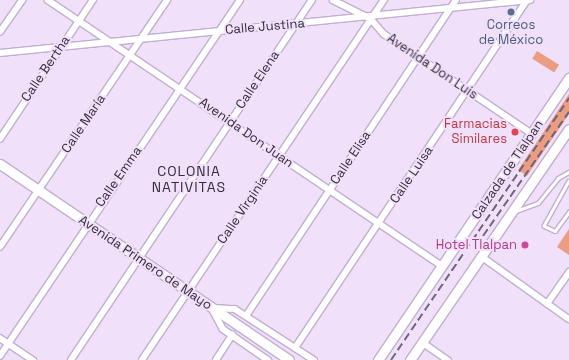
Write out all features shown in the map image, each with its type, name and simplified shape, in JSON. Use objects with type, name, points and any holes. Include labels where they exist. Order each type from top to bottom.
[{"type":"main road","name":"Calzada de Tlalpan","points":[[378,360],[569,78]]},
{"type":"main road","name":"Calzada de Tlalpan","points":[[410,360],[569,129]]},
{"type":"main road","name":"Avenida Primero de Mayo","points":[[0,164],[289,360]]},
{"type":"street","points":[[0,32],[22,0]]},
{"type":"street","name":"Avenida Don Juan","points":[[48,0],[181,88],[443,266]]},
{"type":"street","name":"Calle Bertha","points":[[0,139],[93,0]]},
{"type":"street","name":"Calle María","points":[[0,247],[167,0]]},
{"type":"street","name":"Calle Emma","points":[[0,356],[87,224],[240,0]]},
{"type":"street","name":"Calle Elena","points":[[70,360],[312,0]]},
{"type":"street","name":"Avenida Don Luis","points":[[333,0],[371,19],[380,30],[418,58],[532,134]]},
{"type":"street","name":"Calle Virginia","points":[[142,360],[384,0]]},
{"type":"street","name":"Calle Elisa","points":[[246,316],[456,0]]},
{"type":"street","name":"Calle Justina","points":[[0,53],[219,30],[371,19],[528,0]]},
{"type":"street","name":"Calle Luisa","points":[[295,348],[380,224],[528,0]]},
{"type":"street","points":[[481,256],[569,319]]},
{"type":"street","points":[[547,304],[569,272]]},
{"type":"street","points":[[212,308],[235,309],[314,360]]},
{"type":"street","points":[[212,308],[223,329],[268,360]]},
{"type":"street","points":[[216,360],[232,335]]},
{"type":"street","points":[[0,338],[33,360]]},
{"type":"street","points":[[422,342],[448,360]]},
{"type":"lane","points":[[510,214],[538,203],[558,178],[569,172]]},
{"type":"lane","points":[[569,181],[544,226],[555,232],[569,212]]},
{"type":"building","points":[[537,51],[559,65],[554,72],[532,59]]},
{"type":"building","points":[[569,94],[569,114],[527,176],[518,170]]},
{"type":"building","points":[[569,229],[569,255],[557,247]]},
{"type":"railway","points":[[391,360],[569,98]]},
{"type":"railway","points":[[483,236],[569,112]]},
{"type":"place","name":"Correos de México","points":[[511,12]]},
{"type":"place","name":"Farmacias Similares","points":[[515,132]]},
{"type":"place","name":"Hotel Tlalpan","points":[[525,245]]},
{"type":"district","name":"COLONIA NATIVITAS","points":[[189,180]]}]
